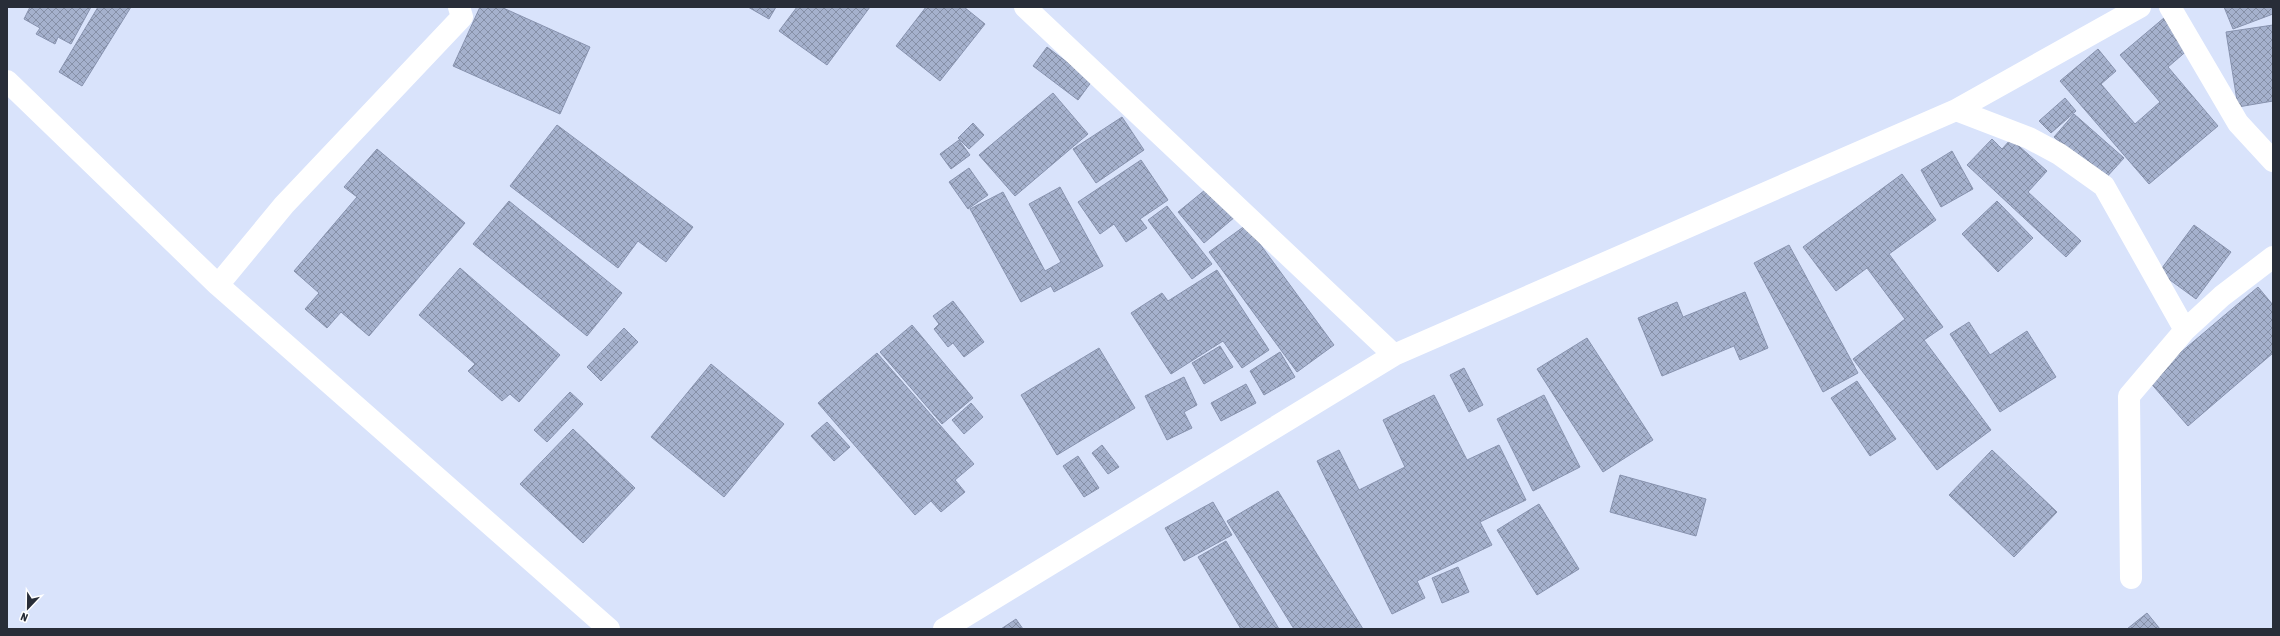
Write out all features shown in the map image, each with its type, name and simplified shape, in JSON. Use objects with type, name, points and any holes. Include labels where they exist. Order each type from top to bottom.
[{"type":"street","points":[[218,285],[284,205],[462,18],[459,7]]},
{"type":"street","points":[[1026,7],[1394,355]]},
{"type":"street","points":[[944,629],[1394,355],[1956,110],[2140,7]]},
{"type":"street","points":[[2170,7],[2238,123],[2273,161]]},
{"type":"street","points":[[7,81],[218,285],[609,629]]},
{"type":"street","points":[[1956,110],[2029,138],[2059,154],[2104,186],[2185,330]]},
{"type":"street","points":[[2131,578],[2129,396],[2185,330],[2222,296],[2273,257]]},
{"type":"building","points":[[30,7],[91,7],[71,44],[58,37],[55,44],[36,34],[40,28],[24,19]]},
{"type":"building","points":[[98,7],[131,7],[82,86],[59,72]]},
{"type":"building","points":[[480,7],[501,7],[590,47],[560,114],[453,66]]},
{"type":"building","points":[[748,7],[776,7],[769,19]]},
{"type":"building","points":[[797,7],[870,7],[827,65],[779,31]]},
{"type":"building","points":[[926,7],[964,7],[985,24],[940,81],[896,46]]},
{"type":"building","points":[[2224,7],[2273,7],[2273,14],[2233,29]]},
{"type":"building","points":[[2171,12],[2197,42],[2168,67],[2218,126],[2149,184],[2060,81],[2098,49],[2116,71],[2101,84],[2135,124],[2160,102],[2120,55]]},
{"type":"building","points":[[2273,25],[2273,101],[2238,107],[2226,32]]},
{"type":"building","points":[[1047,47],[1092,81],[1078,100],[1033,66]]},
{"type":"building","points":[[1053,93],[1088,134],[1015,196],[979,155]]},
{"type":"building","points":[[2065,98],[2076,111],[2051,133],[2039,121]]},
{"type":"building","points":[[2074,114],[2124,158],[2104,180],[2054,137]]},
{"type":"building","points":[[1122,117],[1144,150],[1096,183],[1073,149]]},
{"type":"building","points":[[973,123],[984,135],[969,149],[958,138]]},
{"type":"building","points":[[557,125],[693,227],[666,262],[638,241],[618,268],[510,186]]},
{"type":"building","points":[[1992,139],[2002,149],[2011,139],[2047,171],[2028,192],[2081,241],[2066,257],[1967,165]]},
{"type":"building","points":[[959,140],[970,155],[951,169],[940,154]]},
{"type":"building","points":[[377,149],[465,223],[369,336],[341,312],[327,328],[305,309],[319,293],[294,271],[357,197],[344,187]]},
{"type":"building","points":[[1952,151],[1973,189],[1941,207],[1921,170]]},
{"type":"building","points":[[1141,160],[1168,200],[1140,219],[1147,228],[1126,242],[1114,224],[1100,234],[1078,202]]},
{"type":"building","points":[[969,168],[988,195],[968,209],[949,182]]},
{"type":"building","points":[[1902,174],[1936,220],[1889,254],[1943,327],[1924,340],[1991,430],[1937,470],[1853,359],[1905,319],[1867,268],[1836,291],[1803,247]]},
{"type":"building","points":[[1216,181],[1242,211],[1204,243],[1178,212]]},
{"type":"building","points":[[1060,187],[1103,266],[1054,292],[1051,286],[1021,302],[970,209],[1003,192],[1045,271],[1061,262],[1029,204]]},
{"type":"building","points":[[509,201],[622,293],[587,336],[473,244]]},
{"type":"building","points":[[1997,201],[2033,238],[1998,272],[1962,234]]},
{"type":"building","points":[[1167,206],[1212,264],[1192,279],[1148,220]]},
{"type":"building","points":[[1246,225],[1334,345],[1297,372],[1209,252]]},
{"type":"building","points":[[2194,225],[2231,252],[2196,299],[2159,272]]},
{"type":"building","points":[[1789,245],[1858,373],[1823,392],[1754,263]]},
{"type":"building","points":[[460,268],[560,355],[519,402],[510,394],[502,401],[468,371],[475,364],[419,315]]},
{"type":"building","points":[[1217,270],[1269,350],[1242,368],[1223,341],[1171,374],[1131,313],[1162,293],[1168,301]]},
{"type":"building","points":[[2258,287],[2273,305],[2273,353],[2188,426],[2148,380]]},
{"type":"building","points":[[1745,292],[1768,348],[1740,360],[1734,346],[1662,376],[1638,318],[1677,302],[1683,317]]},
{"type":"building","points":[[953,301],[984,342],[964,357],[953,343],[948,347],[934,329],[939,324],[933,316]]},
{"type":"building","points":[[1969,322],[1990,355],[2027,331],[2056,377],[2000,412],[1950,334]]},
{"type":"building","points":[[912,325],[973,398],[942,424],[880,352]]},
{"type":"building","points":[[624,328],[638,342],[601,381],[587,367]]},
{"type":"building","points":[[1587,338],[1653,440],[1603,472],[1537,369]]},
{"type":"building","points":[[1220,346],[1233,367],[1204,384],[1192,363]]},
{"type":"building","points":[[1099,348],[1135,408],[1057,455],[1021,395]]},
{"type":"building","points":[[1280,352],[1295,377],[1264,395],[1250,371]]},
{"type":"building","points":[[877,353],[974,464],[955,480],[965,492],[941,512],[931,501],[915,515],[818,403]]},
{"type":"building","points":[[711,364],[784,424],[724,497],[651,437]]},
{"type":"building","points":[[1464,368],[1483,405],[1469,412],[1450,375]]},
{"type":"building","points":[[1184,377],[1197,405],[1184,412],[1192,428],[1167,440],[1145,396]]},
{"type":"building","points":[[1857,381],[1896,439],[1870,456],[1831,398]]},
{"type":"building","points":[[1246,384],[1256,403],[1221,421],[1211,403]]},
{"type":"building","points":[[570,392],[583,404],[547,442],[534,430]]},
{"type":"building","points":[[1434,395],[1467,460],[1499,445],[1526,500],[1480,522],[1492,545],[1417,581],[1425,598],[1392,614],[1317,461],[1339,450],[1359,490],[1405,467],[1383,420]]},
{"type":"building","points":[[1544,395],[1580,467],[1533,491],[1497,419]]},
{"type":"building","points":[[971,403],[983,417],[964,434],[952,420]]},
{"type":"building","points":[[827,422],[850,447],[834,461],[811,436]]},
{"type":"building","points":[[573,429],[635,488],[583,543],[520,484]]},
{"type":"building","points":[[1102,445],[1119,467],[1108,474],[1092,453]]},
{"type":"building","points":[[1992,450],[2057,512],[2014,557],[1949,495]]},
{"type":"building","points":[[1078,456],[1099,488],[1084,497],[1063,466]]},
{"type":"building","points":[[1620,475],[1706,499],[1696,536],[1610,512]]},
{"type":"building","points":[[1278,491],[1363,629],[1294,629],[1227,521]]},
{"type":"building","points":[[1213,502],[1232,535],[1184,561],[1165,528]]},
{"type":"building","points":[[1539,504],[1579,569],[1537,595],[1497,530]]},
{"type":"building","points":[[1226,541],[1279,629],[1241,629],[1198,557]]},
{"type":"building","points":[[1458,567],[1469,592],[1442,603],[1432,578]]},
{"type":"building","points":[[2147,613],[2160,629],[2127,629]]},
{"type":"building","points":[[1016,619],[1023,629],[1001,629]]}]
